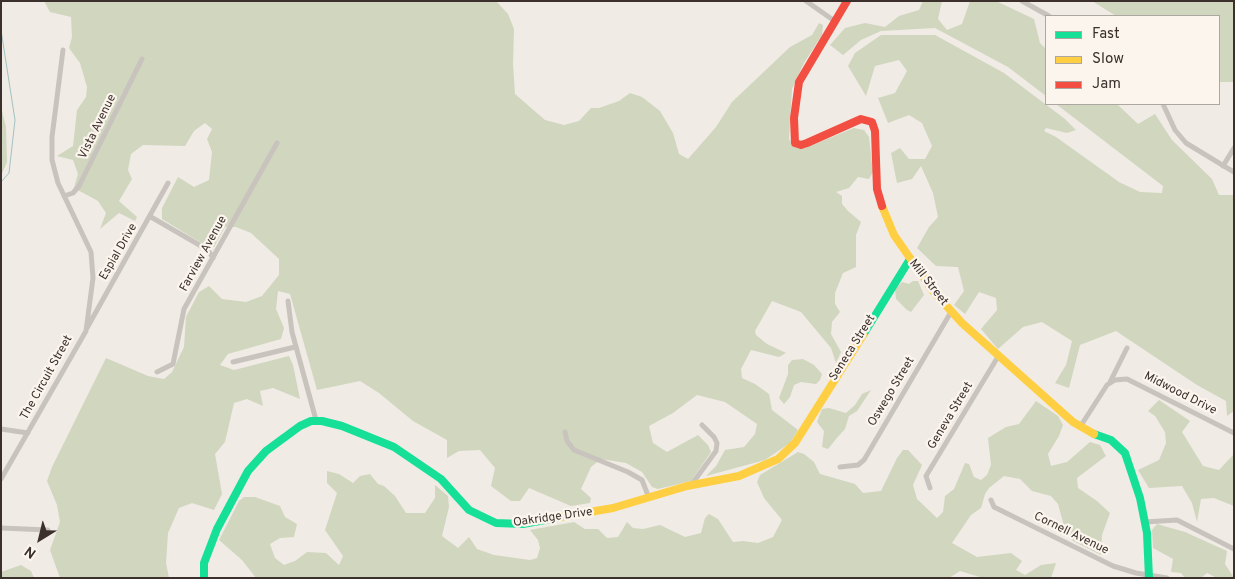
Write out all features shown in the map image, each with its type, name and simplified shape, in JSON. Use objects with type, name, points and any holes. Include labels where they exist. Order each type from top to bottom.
[{"type":"street","points":[[806,1],[836,22],[847,1]]},
{"type":"street","points":[[1022,1],[1047,15]]},
{"type":"street","name":"Mill Street","points":[[836,22],[798,82],[794,118],[795,143],[800,145],[807,143],[861,119],[872,122],[875,131],[878,199],[894,235],[910,259],[951,312],[999,355],[1080,427],[1111,440],[1121,448],[1136,481],[1145,522],[1149,576]]},
{"type":"street","name":"The Circuit Street","points":[[1,479],[86,331],[93,278],[91,252],[54,171],[51,151],[63,50]]},
{"type":"street","name":"Vista Avenue","points":[[64,196],[73,193],[79,186],[142,59]]},
{"type":"street","points":[[1163,105],[1175,130],[1186,143],[1234,172]]},
{"type":"street","name":"Farview Avenue","points":[[157,372],[173,364],[184,309],[276,144]]},
{"type":"street","points":[[1223,166],[1234,148]]},
{"type":"street","name":"Espial Drive","points":[[86,331],[168,184]]},
{"type":"street","points":[[150,217],[208,250],[213,258]]},
{"type":"street","name":"Seneca Street","points":[[798,438],[910,259]]},
{"type":"street","points":[[204,578],[204,563],[214,537],[232,497],[248,470],[266,451],[300,426],[316,420],[296,347],[288,302]]},
{"type":"street","name":"Oswego Street","points":[[840,467],[858,465],[864,460],[951,312]]},
{"type":"street","points":[[234,362],[296,347]]},
{"type":"street","points":[[1080,427],[1110,382],[1127,348]]},
{"type":"street","name":"Geneva Street","points":[[930,488],[926,476],[999,355]]},
{"type":"street","name":"Midwood Drive","points":[[1110,382],[1121,379],[1134,381],[1234,433]]},
{"type":"street","name":"Oakridge Drive","points":[[316,420],[342,426],[394,447],[435,475],[469,510],[496,523],[524,524],[573,516],[649,498],[692,485],[739,476],[786,453],[798,438]]},
{"type":"street","points":[[692,485],[716,451],[717,443],[714,437],[702,425]]},
{"type":"street","points":[[1,429],[28,433]]},
{"type":"street","points":[[565,432],[567,441],[574,450],[636,476],[644,485],[649,498]]},
{"type":"street","name":"Cornell Avenue","points":[[991,500],[994,507],[1097,558],[1127,570],[1149,576],[1168,578]]},
{"type":"street","points":[[1145,522],[1177,520],[1234,549]]},
{"type":"street","points":[[1,528],[48,530]]},
{"type":"green space","points":[[44,1],[496,1],[508,14],[514,29],[513,64],[515,94],[545,120],[564,125],[579,121],[591,108],[599,108],[619,101],[630,93],[642,97],[660,111],[673,133],[679,154],[688,159],[716,127],[732,102],[790,47],[812,35],[819,23],[823,25],[822,35],[804,63],[792,89],[789,139],[793,145],[810,146],[854,128],[864,130],[869,137],[873,172],[869,179],[858,177],[849,188],[836,192],[842,196],[842,204],[861,222],[856,235],[856,267],[843,273],[835,293],[835,304],[840,312],[832,322],[831,334],[841,352],[836,363],[831,348],[801,312],[772,301],[755,331],[756,335],[767,344],[786,353],[779,357],[751,350],[741,369],[742,378],[769,394],[772,410],[798,430],[790,443],[765,460],[706,476],[716,466],[725,450],[744,447],[755,434],[757,424],[725,402],[697,395],[673,413],[649,426],[653,443],[667,452],[698,435],[708,445],[711,452],[691,481],[658,489],[652,487],[642,472],[626,463],[601,459],[591,467],[581,489],[591,498],[590,503],[571,506],[529,488],[520,501],[511,501],[491,486],[495,468],[480,450],[459,451],[447,458],[447,440],[413,421],[379,393],[360,381],[317,390],[290,294],[278,291],[276,309],[284,328],[281,339],[228,354],[220,365],[234,370],[289,356],[293,365],[300,399],[273,388],[260,391],[263,406],[247,399],[234,403],[225,442],[215,454],[222,494],[214,510],[192,503],[179,508],[168,533],[166,563],[169,578],[60,578],[50,550],[60,522],[57,505],[47,481],[52,467],[106,358],[148,376],[164,379],[172,372],[184,347],[186,317],[199,292],[209,286],[222,299],[246,302],[262,296],[279,275],[279,259],[251,233],[236,227],[225,227],[214,247],[208,247],[162,219],[162,208],[178,177],[194,187],[209,180],[212,152],[207,139],[212,129],[205,123],[194,131],[185,146],[143,145],[131,154],[128,170],[132,179],[119,201],[137,217],[135,221],[119,213],[100,229],[106,213],[98,201],[74,188],[78,174],[73,160],[57,156],[73,146],[77,110],[86,97],[87,87],[80,63],[69,48],[72,37],[71,17],[50,12]]},
{"type":"green space","points":[[923,1],[942,1],[938,19],[947,30],[962,24],[970,1],[996,1],[1034,19],[1040,43],[1045,48],[1045,95],[1008,67],[935,28],[881,31],[861,40],[843,55],[830,45],[845,28],[865,23],[885,27],[899,16],[919,10]]},
{"type":"green space","points":[[1092,1],[1234,1],[1234,82],[1220,82],[1220,15],[1114,15]]},
{"type":"green space","points":[[881,35],[935,35],[1004,73],[1065,119],[1076,130],[1067,133],[1046,128],[1044,131],[1056,137],[1119,182],[1140,192],[1162,193],[1163,186],[1057,105],[1118,105],[1138,124],[1155,114],[1172,140],[1212,179],[1219,195],[1234,195],[1234,411],[1227,416],[1226,401],[1197,385],[1116,331],[1080,345],[1069,388],[1055,383],[1066,365],[1072,341],[1042,322],[1023,327],[998,349],[981,329],[997,310],[996,298],[979,292],[965,314],[954,305],[964,291],[958,267],[936,266],[917,248],[929,227],[938,217],[933,193],[921,166],[912,179],[897,183],[891,153],[900,148],[909,159],[925,159],[932,146],[922,123],[909,115],[888,123],[878,98],[895,93],[907,71],[899,60],[875,66],[866,96],[848,66],[855,53]]},
{"type":"green space","points":[[1,107],[6,127],[7,162],[1,176]]},
{"type":"green space","points":[[913,281],[918,281],[924,295],[911,312],[896,299],[895,289],[902,282],[909,284]]},
{"type":"green space","points":[[803,359],[814,365],[822,374],[820,380],[816,384],[801,382],[794,385],[790,397],[784,404],[779,398],[788,374],[788,365],[792,360]]},
{"type":"green space","points":[[871,390],[857,411],[849,416],[845,429],[828,449],[822,447],[824,431],[817,422],[822,409],[829,408],[846,413],[855,405],[862,394]]},
{"type":"green space","points":[[1159,400],[1190,421],[1182,432],[1203,466],[1219,470],[1234,454],[1234,506],[1214,498],[1201,499],[1197,522],[1192,503],[1182,486],[1149,488],[1138,470],[1159,460],[1166,443],[1165,432],[1155,416],[1148,411]]},
{"type":"green space","points":[[1036,401],[1058,416],[1063,425],[1059,436],[1048,454],[1051,466],[1067,462],[1090,442],[1100,445],[1106,456],[1077,478],[1078,488],[1110,513],[1102,535],[1101,555],[1073,541],[1066,533],[1058,504],[1051,496],[1032,491],[1020,479],[1004,476],[989,488],[981,508],[971,515],[952,543],[977,557],[1011,553],[1022,561],[1016,570],[1025,575],[1041,565],[1056,563],[1051,578],[983,578],[960,571],[949,578],[256,578],[242,560],[219,540],[239,501],[244,497],[255,497],[280,506],[285,517],[297,524],[294,537],[280,538],[270,544],[275,558],[284,565],[295,561],[307,552],[326,553],[339,565],[343,556],[325,530],[337,493],[327,483],[327,471],[339,474],[353,483],[360,476],[370,474],[378,484],[384,486],[395,496],[406,513],[425,513],[435,498],[435,485],[448,496],[449,507],[442,536],[458,548],[469,537],[477,549],[494,555],[530,560],[537,558],[540,548],[538,540],[530,530],[574,522],[585,529],[598,529],[607,538],[618,537],[627,522],[633,528],[643,529],[660,525],[685,537],[701,533],[705,518],[709,514],[718,519],[733,542],[758,543],[773,537],[782,520],[764,498],[757,482],[760,475],[798,452],[814,462],[820,474],[855,484],[863,493],[881,491],[897,458],[903,450],[908,450],[922,465],[913,485],[917,499],[937,518],[943,512],[945,496],[954,489],[965,463],[969,464],[974,477],[981,480],[987,475],[991,465],[988,438],[1006,427],[1019,424]]},
{"type":"green space","points":[[1157,524],[1185,532],[1227,551],[1225,564],[1234,578],[1217,578],[1207,573],[1201,578],[1185,578],[1181,573],[1171,572],[1173,559],[1153,548],[1152,530]]},
{"type":"green space","points":[[21,565],[31,571],[34,578],[1,578],[1,572]]},
{"type":"waterway","points":[[1,30],[15,120],[9,173],[1,182]]},
{"type":"traffic: fast","points":[[863,335],[910,259]]},
{"type":"traffic: fast","points":[[204,578],[204,563],[217,529],[248,471],[266,451],[300,426],[311,421],[322,421],[342,426],[394,447],[441,479],[469,510],[496,523],[523,524],[561,517]]},
{"type":"traffic: fast","points":[[1094,434],[1111,440],[1125,453],[1140,498],[1147,533],[1149,578]]},
{"type":"traffic: slow","points":[[882,206],[894,235],[933,291],[962,323],[1073,422],[1094,434]]},
{"type":"traffic: slow","points":[[561,517],[613,508],[687,486],[739,476],[778,459],[795,443],[863,335]]},
{"type":"traffic: jam","points":[[847,1],[799,82],[794,118],[795,143],[801,145],[807,143],[861,119],[872,122],[875,131],[877,189],[882,206]]}]
